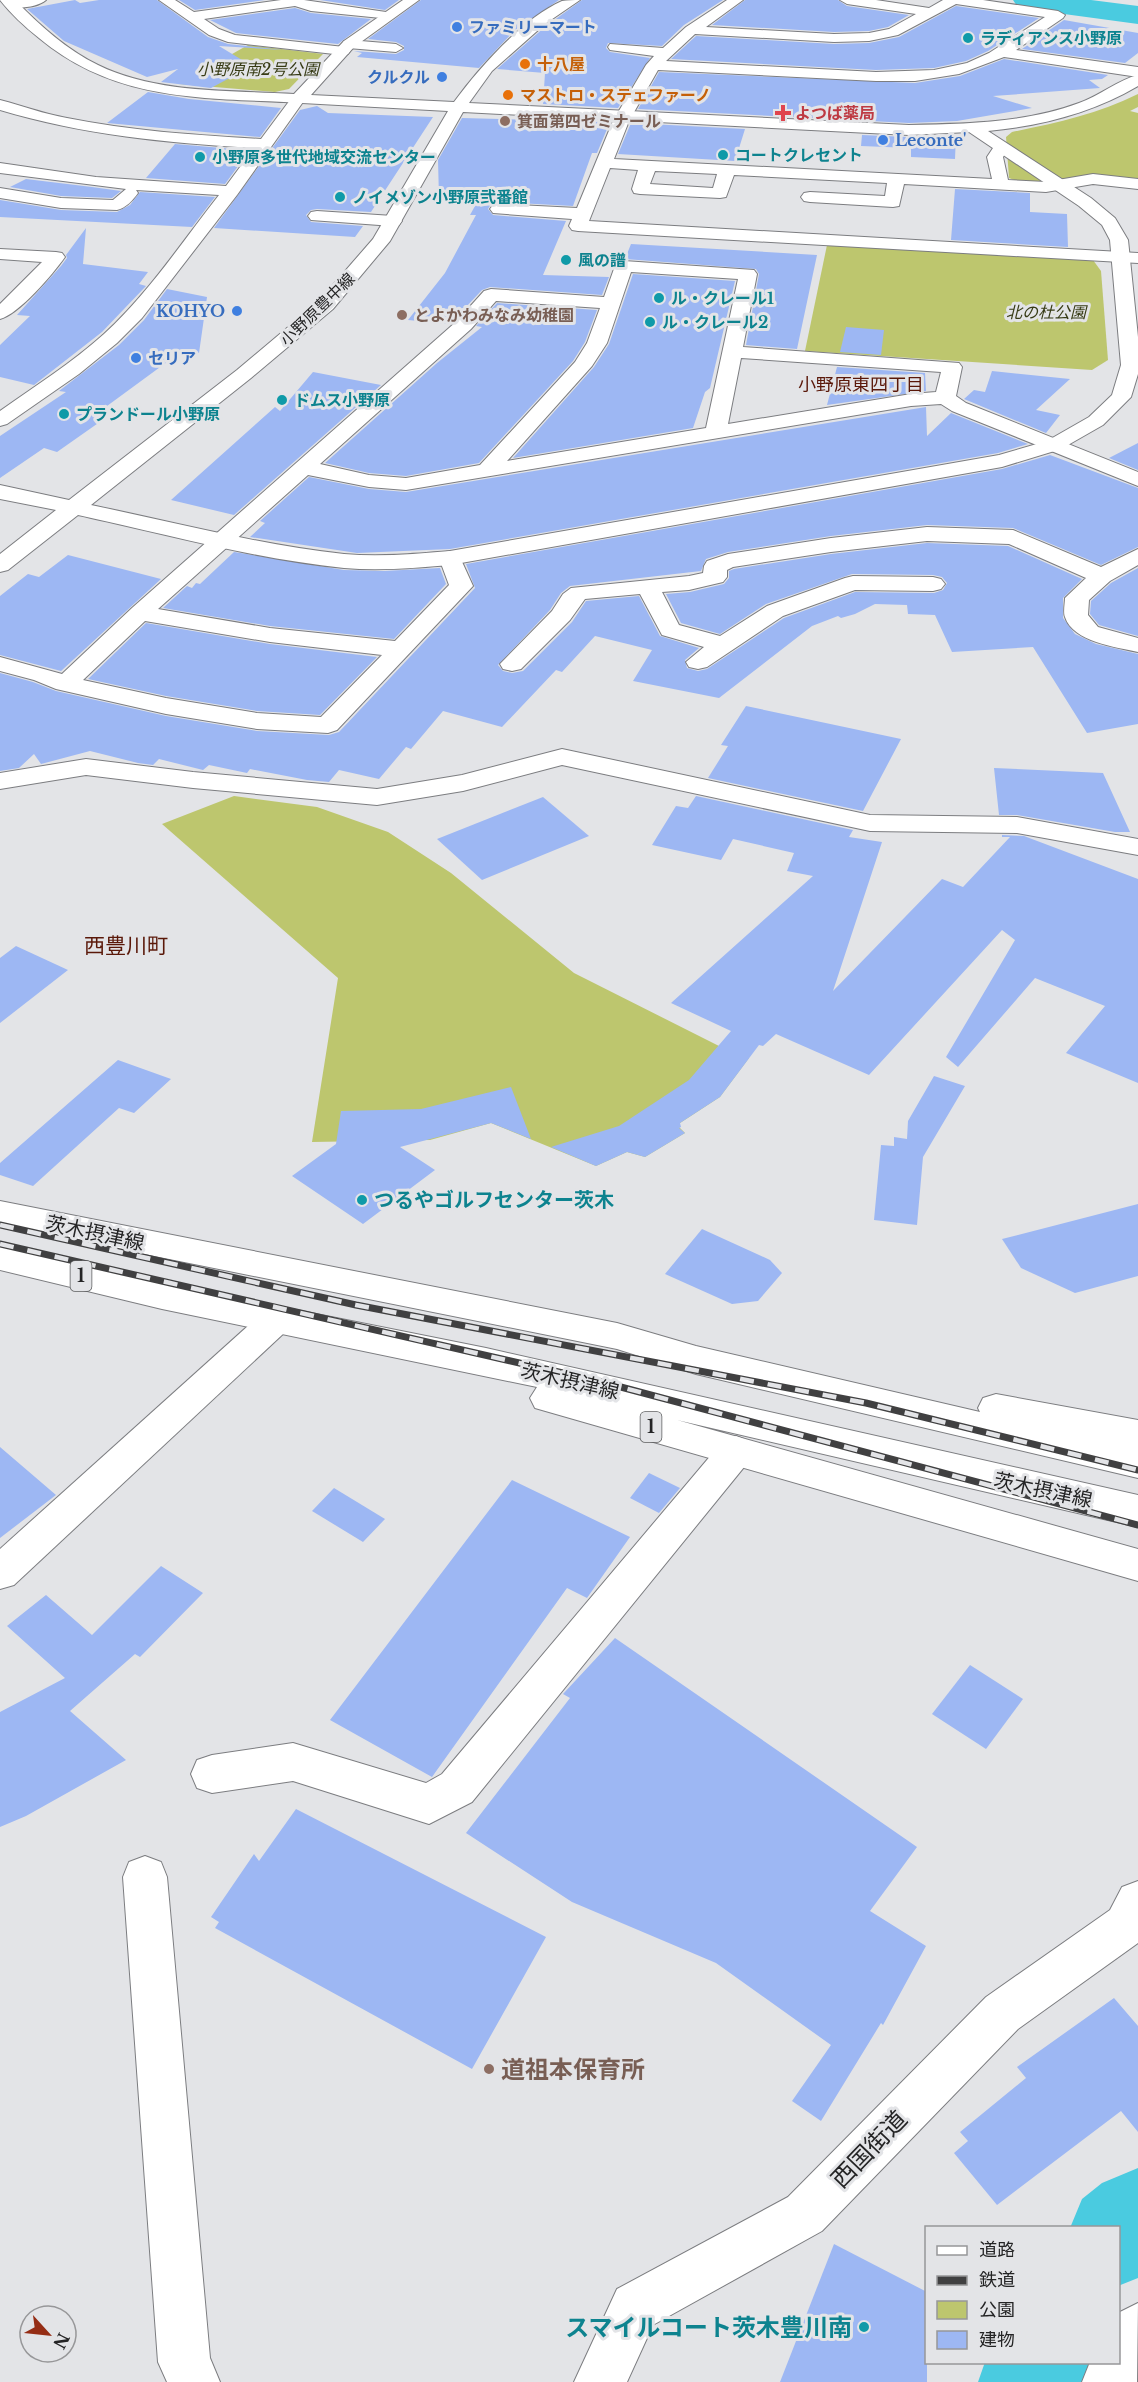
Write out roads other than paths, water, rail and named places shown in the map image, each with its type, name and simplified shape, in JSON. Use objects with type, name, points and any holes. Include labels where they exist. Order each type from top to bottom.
[{"type":"street","points":[[6,3],[39,0]]},
{"type":"street","points":[[166,0],[214,32],[233,39],[346,48],[396,48]]},
{"type":"street","points":[[1,418],[72,370],[127,323],[231,191],[298,99],[346,48],[386,16],[412,0]]},
{"type":"street","name":"小野原豊中線","points":[[0,565],[295,333],[351,278],[381,241],[458,108],[487,68],[517,39],[573,0]]},
{"type":"street","points":[[736,0],[691,30],[659,59],[623,116],[578,226],[1130,258]]},
{"type":"street","points":[[846,0],[929,12]]},
{"type":"street","points":[[615,47],[659,59],[917,76],[959,70],[974,65],[1001,52],[1058,15],[954,0],[892,32],[869,37],[834,38],[691,30]]},
{"type":"street","points":[[190,18],[295,1],[311,7],[386,16]]},
{"type":"street","points":[[6,3],[61,47],[82,62],[105,74],[169,89],[298,99],[877,129],[973,129],[1026,122],[1092,105],[1138,80]]},
{"type":"street","points":[[1001,52],[1138,72]]},
{"type":"street","points":[[0,105],[48,121],[91,129],[188,140],[265,144]]},
{"type":"street","points":[[0,492],[287,553],[346,561],[399,562],[450,558],[1002,461],[1054,445],[1096,421],[1121,397],[1131,365],[1130,258],[1109,222],[1056,183],[994,148],[973,129]]},
{"type":"street","points":[[994,148],[1001,184]]},
{"type":"street","points":[[603,163],[806,174],[803,197],[892,202],[896,179],[1001,184],[1056,183],[1093,178],[1138,184]]},
{"type":"street","points":[[648,166],[640,189],[720,193],[727,170]]},
{"type":"street","points":[[0,168],[138,185],[231,191]]},
{"type":"street","points":[[0,193],[61,203],[117,205],[138,185]]},
{"type":"street","points":[[499,209],[582,214]]},
{"type":"street","points":[[317,216],[393,221]]},
{"type":"street","points":[[0,254],[56,257],[0,314]]},
{"type":"street","points":[[487,470],[582,366],[597,343],[624,266],[748,274],[716,432]]},
{"type":"street","points":[[65,684],[140,613],[306,468],[464,325],[490,295],[612,303]]},
{"type":"street","points":[[732,352],[952,367],[945,398]]},
{"type":"street","points":[[306,468],[369,481],[406,484],[911,400],[945,398],[959,407],[1138,480]]},
{"type":"street","points":[[698,662],[775,611],[853,583],[931,567],[1013,537],[1102,576]]},
{"type":"street","points":[[512,664],[562,615],[571,599],[579,593],[689,583],[715,577],[715,566],[728,561],[831,544],[931,567]]},
{"type":"street","points":[[1138,556],[1102,576],[1077,598],[1076,616],[1090,632],[1138,645]]},
{"type":"street","points":[[0,664],[43,675],[65,684],[166,706],[257,720],[328,725],[460,586],[450,558]]},
{"type":"street","points":[[648,587],[670,630],[723,645]]},
{"type":"street","points":[[140,613],[217,628],[310,642],[400,650]]},
{"type":"street","points":[[535,642],[561,649]]},
{"type":"street","points":[[0,781],[86,767],[193,780],[377,797],[463,783],[562,757],[870,823],[1017,825],[1138,847]]},
{"type":"street","name":"茨木摂津線","points":[[0,1213],[617,1336],[696,1360],[1138,1463]]},
{"type":"street","name":"茨木摂津線","points":[[0,1258],[162,1296],[486,1362],[1138,1511]]},
{"type":"street","name":"1","points":[[162,1296],[559,1401],[1138,1565]]},
{"type":"street","points":[[0,1573],[271,1325]]},
{"type":"street","name":"1","points":[[617,1336],[1138,1435]]},
{"type":"street","points":[[212,1774],[293,1762],[429,1804],[457,1788],[736,1451]]},
{"type":"street","points":[[145,1877],[184,2362],[194,2382]]},
{"type":"street","name":"西国街道","points":[[600,2382],[635,2307],[805,2214],[1002,2013],[1126,1925],[1138,1902]]},
{"type":"street","points":[[1120,2361],[1138,2329]]},
{"type":"street","points":[[1108,2382],[1118,2364]]},
{"type":"waterway","points":[[1027,0],[1138,15]]},
{"type":"waterway","points":[[1120,2233],[1138,2219]]},
{"type":"waterway","points":[[1031,2382],[1037,2364]]},
{"type":"railway","points":[[0,1225],[356,1305],[866,1403],[1138,1470]]},
{"type":"railway","points":[[0,1244],[602,1382],[1138,1525]]},
{"type":"place","name":"ファミリーマート","points":[[457,27]]},
{"type":"place","name":"ラディアンス小野原","points":[[968,38]]},
{"type":"place","name":"十八屋","points":[[525,64]]},
{"type":"place","name":"クルクル","points":[[442,77]]},
{"type":"place","name":"マストロ・ステェファーノ","points":[[508,95]]},
{"type":"place","name":"よつば薬局","points":[[783,113]]},
{"type":"place","name":"箕面第四ゼミナール","points":[[505,121]]},
{"type":"place","name":"Leconte'","points":[[883,140]]},
{"type":"place","name":"コートクレセント","points":[[723,155]]},
{"type":"place","name":"小野原多世代地域交流センター","points":[[200,157]]},
{"type":"place","name":"ノイメゾン小野原弐番館","points":[[340,197]]},
{"type":"place","name":"風の譜","points":[[566,260]]},
{"type":"place","name":"ル・クレール1","points":[[659,298]]},
{"type":"place","name":"KOHYO","points":[[237,311]]},
{"type":"place","name":"とよかわみなみ幼稚園","points":[[402,315]]},
{"type":"place","name":"ル・クレール2","points":[[650,322]]},
{"type":"place","name":"セリア","points":[[136,358]]},
{"type":"place","name":"ドムス小野原","points":[[282,400]]},
{"type":"place","name":"プランドール小野原","points":[[64,414]]},
{"type":"place","name":"つるやゴルフセンター茨木","points":[[362,1200]]},
{"type":"place","name":"道祖本保育所","points":[[489,2069]]},
{"type":"place","name":"スマイルコート茨木豊川南","points":[[864,2327]]},
{"type":"district","name":"小野原東四丁目","points":[[861,385]]},
{"type":"district","name":"西豊川町","points":[[126,946]]},
{"type":"park label","name":"小野原南2号公園","points":[[258,69]]},
{"type":"park label","name":"北の杜公園","points":[[1046,312]]}]
